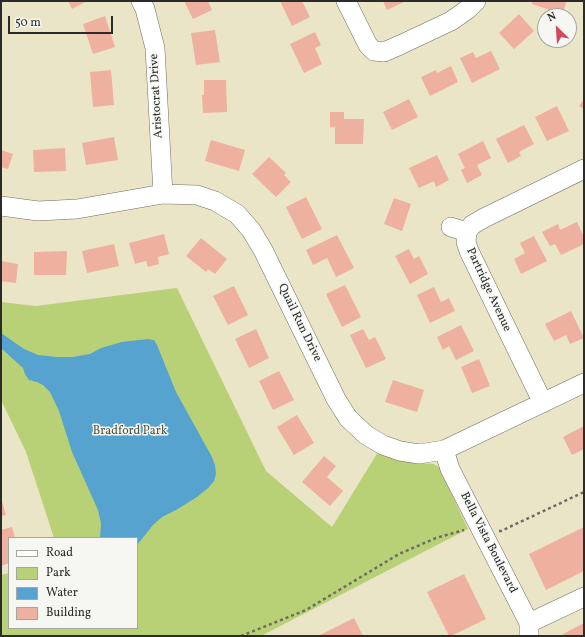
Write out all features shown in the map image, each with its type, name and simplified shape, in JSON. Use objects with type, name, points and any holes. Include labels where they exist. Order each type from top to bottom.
[{"type":"street","name":"Aristocrat Drive","points":[[141,1],[145,9],[155,48],[163,194]]},
{"type":"street","points":[[346,1],[368,46],[372,58],[451,21],[468,9],[476,1]]},
{"type":"street","name":"Partridge Avenue","points":[[543,404],[459,230],[472,225],[584,169]]},
{"type":"street","name":"Quail Run Drive","points":[[1,206],[38,211],[77,209],[163,194],[197,195],[215,201],[237,214],[251,230],[264,250],[336,399],[348,418],[366,435],[383,445],[400,451],[419,454],[444,450],[543,404],[584,383]]},
{"type":"street","name":"Bella Vista Boulevard","points":[[444,450],[450,469],[482,530],[529,629]]},
{"type":"street","points":[[529,629],[584,597]]},
{"type":"path","points":[[241,636],[306,610],[399,554],[436,538],[464,530],[501,531],[584,492]]},
{"type":"green space","name":"Bradford Park","points":[[177,288],[266,471],[332,527],[378,452],[407,462],[434,464],[439,467],[468,529],[261,636],[1,636],[1,575],[8,573],[8,629],[138,629],[138,537],[54,537],[26,452],[1,400],[1,302],[36,306]]},
{"type":"water","points":[[1,333],[24,349],[38,355],[57,357],[72,357],[90,354],[101,348],[122,342],[148,339],[154,340],[176,392],[212,457],[216,474],[214,481],[197,497],[162,517],[153,525],[138,544],[138,537],[100,537],[101,524],[98,510],[72,452],[59,411],[50,392],[43,385],[29,380],[23,368],[1,348]]},
{"type":"building","points":[[68,1],[87,1],[72,9]]},
{"type":"building","points":[[184,1],[208,1],[212,10],[193,19]]},
{"type":"building","points":[[280,1],[302,1],[310,17],[292,26]]},
{"type":"building","points":[[383,1],[406,1],[387,10]]},
{"type":"building","points":[[532,1],[567,1],[564,8],[544,8],[532,4]]},
{"type":"building","points":[[519,14],[534,31],[514,49],[499,33]]},
{"type":"building","points":[[105,16],[115,47],[93,54],[83,24]]},
{"type":"building","points":[[215,30],[220,62],[196,65],[191,33]]},
{"type":"building","points":[[315,32],[321,45],[315,48],[322,64],[304,73],[290,44]]},
{"type":"building","points":[[491,51],[500,69],[472,83],[460,58],[473,52],[476,58]]},
{"type":"building","points":[[451,66],[458,82],[430,96],[421,77],[436,70],[437,73]]},
{"type":"building","points":[[111,70],[114,105],[93,107],[90,72]]},
{"type":"building","points":[[204,80],[226,80],[227,112],[203,113],[202,95],[204,95]]},
{"type":"building","points":[[409,99],[418,117],[392,130],[383,112]]},
{"type":"building","points":[[584,99],[584,109],[579,106]]},
{"type":"building","points":[[557,106],[569,131],[547,141],[535,117]]},
{"type":"building","points":[[330,112],[344,112],[344,119],[364,119],[363,144],[335,144],[335,127],[330,127]]},
{"type":"building","points":[[524,125],[534,144],[519,152],[521,156],[508,163],[496,139]]},
{"type":"building","points":[[114,137],[118,160],[86,165],[82,143]]},
{"type":"building","points":[[211,140],[245,150],[239,171],[205,161]]},
{"type":"building","points":[[483,141],[491,158],[477,165],[482,175],[467,183],[461,170],[465,168],[458,154]]},
{"type":"building","points":[[65,148],[66,171],[34,172],[33,150]]},
{"type":"building","points":[[1,150],[13,154],[8,169],[1,167]]},
{"type":"building","points":[[437,155],[449,180],[436,187],[434,181],[419,188],[409,168]]},
{"type":"building","points":[[269,157],[286,173],[284,175],[291,182],[276,197],[252,174]]},
{"type":"building","points":[[306,197],[322,229],[302,239],[286,207]]},
{"type":"building","points":[[394,198],[411,204],[402,231],[384,224]]},
{"type":"building","points":[[577,222],[584,237],[584,244],[561,255],[555,244],[550,246],[542,232],[558,224],[560,230]]},
{"type":"building","points":[[164,234],[169,254],[158,257],[159,264],[148,267],[146,261],[135,264],[129,243]]},
{"type":"building","points":[[337,235],[354,268],[336,277],[327,258],[313,265],[306,250]]},
{"type":"building","points":[[534,236],[547,261],[521,274],[514,259],[525,253],[520,243]]},
{"type":"building","points":[[201,238],[227,259],[215,274],[208,269],[206,272],[186,256]]},
{"type":"building","points":[[114,244],[119,266],[87,273],[82,251]]},
{"type":"building","points":[[409,249],[414,259],[419,256],[428,274],[410,284],[395,256]]},
{"type":"building","points":[[67,251],[66,275],[34,275],[34,252]]},
{"type":"building","points":[[1,261],[18,264],[16,283],[1,281]]},
{"type":"building","points":[[345,285],[361,317],[342,327],[326,294]]},
{"type":"building","points":[[234,286],[248,315],[228,325],[213,296]]},
{"type":"building","points":[[434,287],[441,302],[449,298],[455,311],[430,323],[417,295]]},
{"type":"building","points":[[571,311],[584,338],[570,344],[566,335],[554,341],[545,324]]},
{"type":"building","points":[[461,325],[474,351],[456,360],[449,346],[443,350],[437,337]]},
{"type":"building","points":[[256,329],[269,358],[249,368],[235,339]]},
{"type":"building","points":[[363,329],[369,340],[375,337],[386,359],[366,368],[350,335]]},
{"type":"building","points":[[479,359],[490,386],[472,393],[461,367]]},
{"type":"building","points":[[279,371],[294,400],[273,410],[259,381]]},
{"type":"building","points":[[393,380],[424,390],[417,412],[385,402]]},
{"type":"building","points":[[297,415],[314,443],[294,455],[277,427]]},
{"type":"building","points":[[584,426],[584,449],[572,455],[563,437]]},
{"type":"building","points":[[324,456],[336,466],[327,477],[343,491],[330,506],[302,482]]},
{"type":"building","points":[[1,498],[6,515],[1,516]]},
{"type":"building","points":[[12,527],[15,537],[8,537],[8,563],[1,566],[1,530]]},
{"type":"building","points":[[584,527],[584,571],[546,590],[529,554]]},
{"type":"building","points":[[464,574],[486,619],[449,636],[427,592]]},
{"type":"building","points":[[354,618],[363,636],[318,636]]},
{"type":"building","points":[[584,623],[584,636],[565,636],[563,634]]}]
